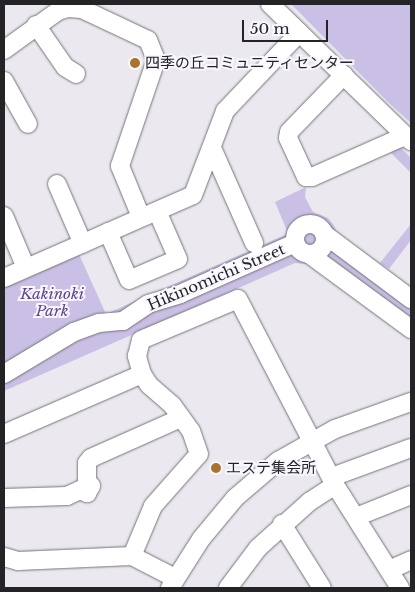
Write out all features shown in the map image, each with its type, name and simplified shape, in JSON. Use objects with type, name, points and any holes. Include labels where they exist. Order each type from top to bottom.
[{"type":"street","points":[[270,4],[408,138],[312,177],[306,177],[288,138],[289,132],[344,76]]},
{"type":"street","points":[[4,50],[58,11],[82,9],[141,34],[153,48],[156,60],[153,74],[120,166],[141,217]]},
{"type":"street","points":[[36,26],[65,67],[76,74]]},
{"type":"street","points":[[4,278],[193,194],[230,105],[299,33]]},
{"type":"street","points":[[4,81],[28,124]]},
{"type":"street","points":[[212,148],[254,243]]},
{"type":"street","points":[[57,184],[83,244]]},
{"type":"street","points":[[108,232],[129,280],[178,259],[158,211]]},
{"type":"street","points":[[4,216],[26,268]]},
{"type":"street","points":[[324,234],[321,250],[309,254],[301,252],[295,243],[295,233],[306,223],[316,224],[324,234],[411,299]]},
{"type":"street","name":"Hikinomichi Street","points":[[4,374],[74,332],[99,323],[123,321],[148,304],[180,294],[295,243]]},
{"type":"street","name":"Hikinomichi Street","points":[[309,254],[411,330]]},
{"type":"street","points":[[132,556],[153,506],[199,454],[194,438],[181,418],[142,374],[136,356],[142,340],[238,299],[333,481],[400,588]]},
{"type":"street","points":[[4,434],[142,374]]},
{"type":"street","points":[[4,557],[18,561],[132,556],[172,583],[201,539],[235,498],[278,460],[312,439],[367,416],[411,402]]},
{"type":"street","points":[[4,498],[67,496],[83,486],[87,464],[91,458],[181,418]]},
{"type":"street","points":[[235,584],[258,548],[282,524],[333,481],[411,448]]},
{"type":"street","points":[[356,517],[411,495]]},
{"type":"street","points":[[282,524],[322,588]]},
{"type":"street","points":[[389,570],[411,560]]},
{"type":"green space","points":[[291,4],[411,4],[411,123],[389,103]]},
{"type":"green space","points":[[398,145],[411,158],[411,173],[388,150]]},
{"type":"green space","name":"Kakinoki Park","points":[[306,187],[305,197],[313,212],[328,218],[335,227],[337,241],[411,295],[411,334],[319,265],[295,263],[4,391],[4,285],[78,252],[106,314],[285,235],[287,231],[275,202]]},
{"type":"green space","points":[[411,224],[411,240],[389,269],[380,263]]},
{"type":"place","name":"四季の丘コミュニティセンター","points":[[135,63]]},
{"type":"place","name":"エステ集会所","points":[[216,468]]}]
